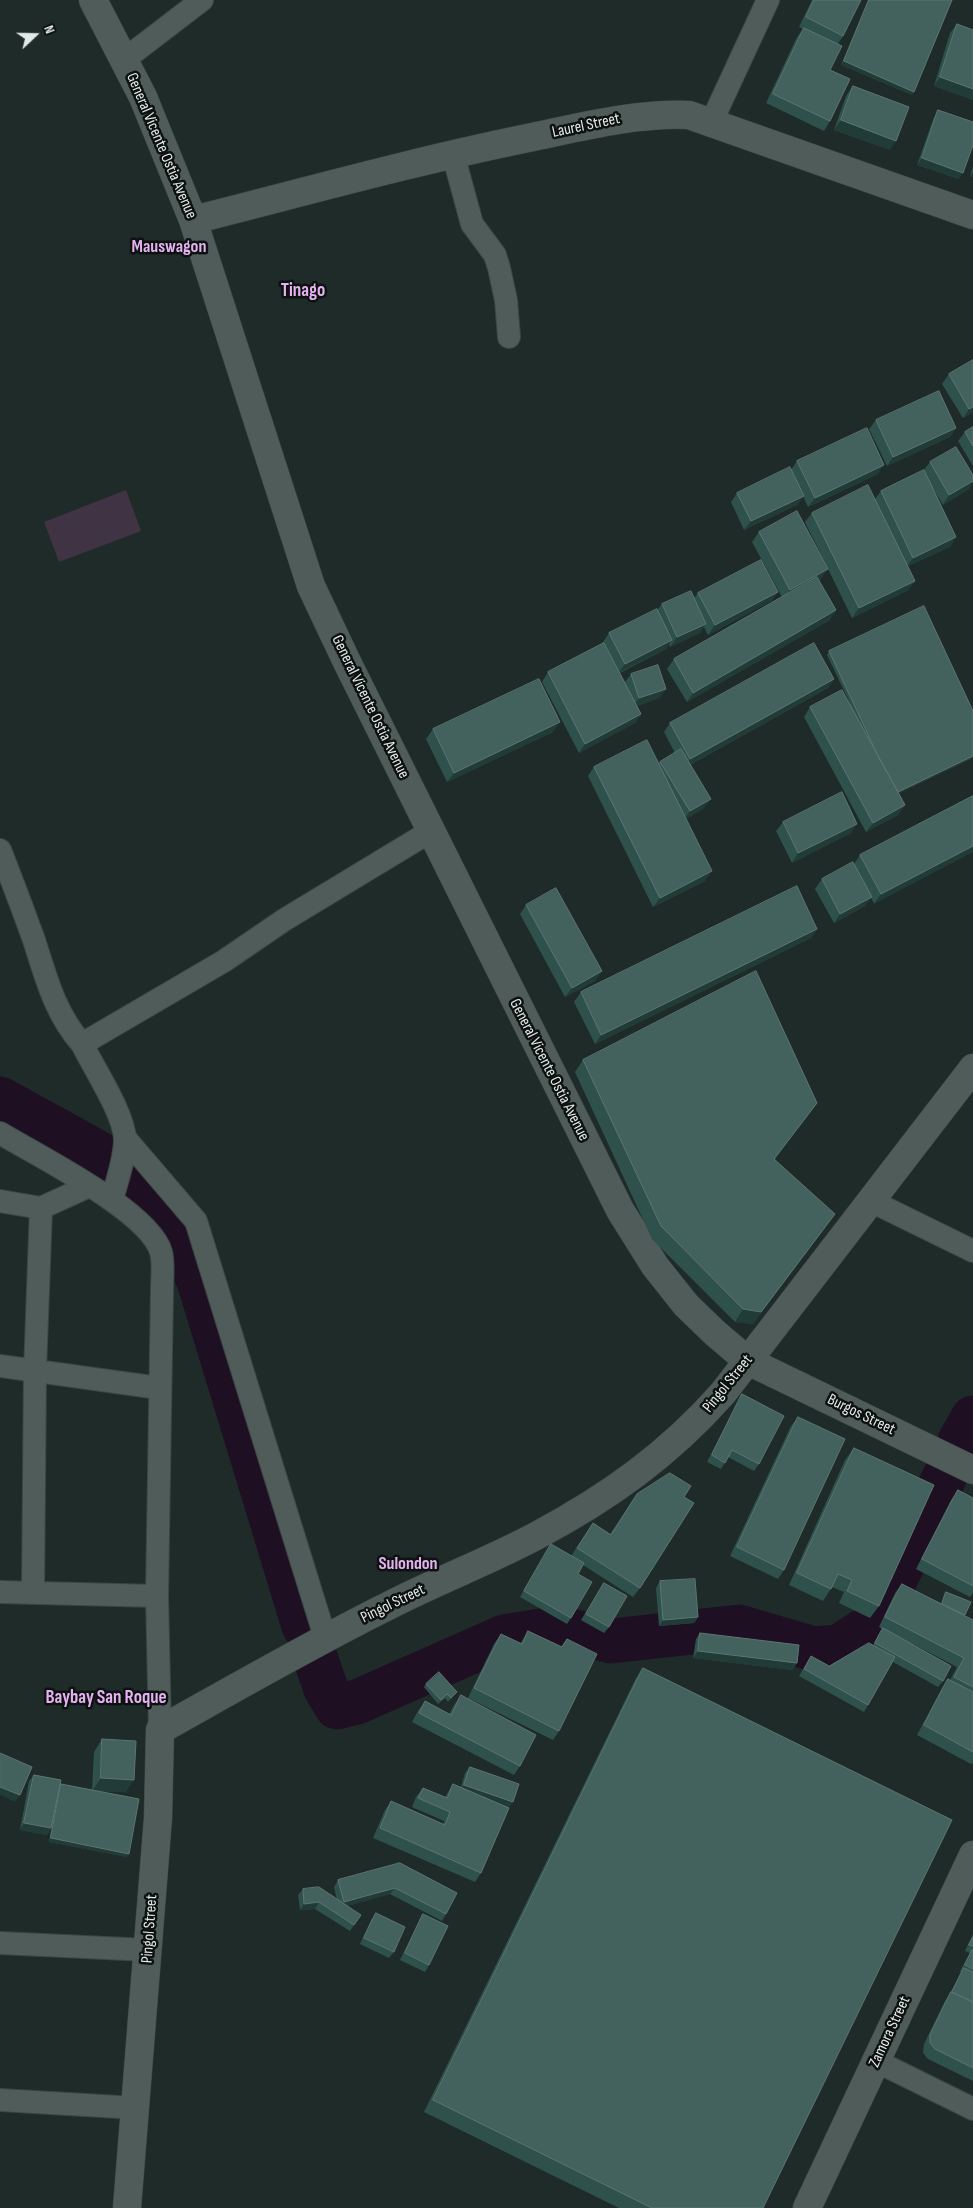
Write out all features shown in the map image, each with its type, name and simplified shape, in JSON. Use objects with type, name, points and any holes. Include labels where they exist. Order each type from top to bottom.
[{"type":"street","name":"General Vicente Ostia Avenue","points":[[93,0],[143,97],[193,220],[311,586],[347,662],[620,1210],[655,1266],[686,1305],[715,1334],[748,1361]]},
{"type":"street","points":[[125,59],[202,0]]},
{"type":"street","points":[[711,123],[768,0]]},
{"type":"street","name":"Laurel Street","points":[[193,220],[454,154],[630,117],[662,114],[689,115],[973,215]]},
{"type":"street","points":[[454,154],[470,218],[494,255],[499,268],[506,300],[509,338]]},
{"type":"street","points":[[82,1044],[224,961],[284,920],[431,831]]},
{"type":"street","points":[[0,850],[18,896],[53,999],[64,1020],[82,1044],[121,1120],[125,1138],[123,1155],[112,1200]]},
{"type":"street","name":"Pingol Street","points":[[127,2208],[158,1818],[160,1730],[325,1637],[534,1537],[624,1483],[666,1450],[697,1422],[748,1361],[973,1068]]},
{"type":"street","points":[[0,1133],[112,1200],[143,1224],[155,1239],[161,1252],[157,1596],[160,1730]]},
{"type":"street","points":[[125,1138],[196,1221],[325,1637]]},
{"type":"street","points":[[0,1201],[41,1208],[88,1186]]},
{"type":"street","points":[[871,1201],[973,1251]]},
{"type":"street","points":[[33,1594],[35,1372],[41,1208]]},
{"type":"street","name":"Burgos Street","points":[[748,1361],[973,1470]]},
{"type":"street","points":[[0,1366],[159,1388]]},
{"type":"street","points":[[0,1592],[157,1596]]},
{"type":"street","name":"Zamora Street","points":[[812,2206],[876,2061],[966,1890],[973,1855]]},
{"type":"street","points":[[0,1943],[148,1950]]},
{"type":"street","points":[[876,2061],[973,2108]]},
{"type":"street","points":[[0,2100],[136,2108]]},
{"type":"shaded area","points":[[126,490],[141,531],[59,562],[44,522]]},
{"type":"building","points":[[814,0],[861,0],[843,36],[806,17]]},
{"type":"building","points":[[869,0],[952,0],[914,92],[844,61]]},
{"type":"building","points":[[957,24],[973,30],[973,89],[940,77]]},
{"type":"building","points":[[804,28],[842,46],[830,70],[850,79],[830,121],[773,94]]},
{"type":"building","points":[[853,86],[909,107],[896,141],[841,120]]},
{"type":"building","points":[[938,110],[973,122],[973,145],[963,173],[922,158]]},
{"type":"building","points":[[973,360],[973,407],[969,409],[949,374]]},
{"type":"building","points":[[939,391],[956,428],[893,457],[876,420]]},
{"type":"building","points":[[973,427],[973,446],[965,432]]},
{"type":"building","points":[[867,428],[884,465],[815,498],[797,461]]},
{"type":"building","points":[[956,447],[973,475],[973,481],[949,495],[930,462]]},
{"type":"building","points":[[790,467],[804,496],[751,521],[737,493]]},
{"type":"building","points":[[924,470],[956,537],[913,558],[881,491]]},
{"type":"building","points":[[868,485],[915,581],[859,608],[812,513]]},
{"type":"building","points":[[797,511],[828,569],[790,590],[759,532]]},
{"type":"building","points":[[761,560],[778,592],[715,625],[698,593]]},
{"type":"building","points":[[817,577],[836,610],[693,693],[674,659]]},
{"type":"building","points":[[691,591],[706,624],[677,637],[662,604]]},
{"type":"building","points":[[924,606],[973,711],[973,756],[898,792],[879,758],[829,651]]},
{"type":"building","points":[[657,609],[672,640],[625,664],[609,633]]},
{"type":"building","points":[[604,643],[641,714],[585,744],[548,672]]},
{"type":"building","points":[[814,643],[834,679],[690,759],[670,723]]},
{"type":"building","points":[[658,665],[666,689],[639,698],[631,674]]},
{"type":"building","points":[[539,679],[560,722],[454,773],[433,729]]},
{"type":"building","points":[[842,690],[905,805],[873,823],[810,707]]},
{"type":"building","points":[[647,740],[712,871],[660,898],[594,767]]},
{"type":"building","points":[[681,749],[711,799],[690,811],[660,762]]},
{"type":"building","points":[[842,792],[857,824],[798,853],[783,822]]},
{"type":"building","points":[[973,796],[973,846],[881,894],[860,855]]},
{"type":"building","points":[[853,862],[872,897],[840,914],[822,879]]},
{"type":"building","points":[[797,886],[817,929],[601,1035],[581,992]]},
{"type":"building","points":[[556,888],[602,971],[572,988],[526,905]]},
{"type":"building","points":[[756,971],[817,1103],[774,1159],[835,1214],[761,1312],[743,1309],[661,1226],[583,1060]]},
{"type":"building","points":[[742,1394],[784,1416],[759,1464],[732,1450],[725,1463],[712,1455]]},
{"type":"building","points":[[798,1417],[845,1439],[784,1570],[737,1547]]},
{"type":"building","points":[[854,1448],[934,1485],[879,1606],[847,1591],[852,1580],[838,1574],[831,1589],[797,1573]]},
{"type":"building","points":[[670,1473],[691,1486],[684,1497],[694,1503],[640,1588],[577,1548],[593,1523],[611,1535],[637,1494]]},
{"type":"building","points":[[958,1490],[973,1498],[973,1586],[922,1559]]},
{"type":"building","points":[[551,1544],[584,1563],[578,1574],[592,1582],[571,1618],[524,1591]]},
{"type":"building","points":[[695,1579],[698,1617],[663,1620],[660,1581]]},
{"type":"building","points":[[604,1583],[627,1596],[609,1627],[586,1614]]},
{"type":"building","points":[[902,1584],[973,1620],[973,1687],[954,1677],[964,1658],[885,1617]]},
{"type":"building","points":[[946,1592],[971,1602],[965,1615],[942,1604]]},
{"type":"building","points":[[883,1628],[951,1666],[943,1681],[875,1643]]},
{"type":"building","points":[[528,1631],[562,1647],[567,1639],[597,1654],[559,1731],[474,1688],[501,1634],[522,1644]]},
{"type":"building","points":[[700,1633],[799,1645],[797,1663],[698,1651]]},
{"type":"building","points":[[869,1643],[895,1657],[868,1705],[804,1669],[811,1656],[829,1666]]},
{"type":"building","points":[[643,1668],[952,1820],[763,2208],[652,2208],[433,2100]]},
{"type":"building","points":[[439,1672],[457,1692],[451,1698],[447,1694],[441,1700],[426,1684]]},
{"type":"building","points":[[948,1679],[973,1692],[973,1752],[924,1725]]},
{"type":"building","points":[[461,1695],[536,1735],[520,1766],[419,1713],[425,1701],[451,1715]]},
{"type":"building","points":[[102,1739],[136,1741],[134,1780],[101,1778]]},
{"type":"building","points":[[0,1753],[32,1767],[20,1795],[0,1787]]},
{"type":"building","points":[[470,1767],[519,1784],[513,1802],[464,1785]]},
{"type":"building","points":[[34,1775],[61,1780],[51,1828],[24,1823]]},
{"type":"building","points":[[61,1784],[139,1799],[129,1854],[51,1838]]},
{"type":"building","points":[[453,1784],[509,1808],[481,1873],[380,1828],[391,1801],[445,1825],[450,1812],[418,1798],[423,1788],[447,1798]]},
{"type":"building","points":[[400,1863],[457,1893],[446,1914],[395,1888],[344,1902],[338,1880]]},
{"type":"building","points":[[319,1887],[361,1915],[354,1925],[319,1902],[304,1904],[303,1889]]},
{"type":"building","points":[[376,1913],[405,1927],[394,1952],[364,1938]]},
{"type":"building","points":[[423,1914],[448,1926],[429,1965],[405,1953]]},
{"type":"building","points":[[973,1937],[973,1946],[969,1945]]},
{"type":"building","points":[[973,1950],[973,1969],[965,1965]]},
{"type":"building","points":[[964,1968],[973,1972],[973,2002],[952,1992]]},
{"type":"building","points":[[951,1992],[973,2002],[973,2068],[935,2049],[930,2043],[930,2035]]},
{"type":"waterway","points":[[0,1099],[107,1158]]},
{"type":"waterway","points":[[135,1179],[153,1192],[166,1208],[199,1281],[304,1626]]},
{"type":"waterway","points":[[960,1441],[973,1418]]},
{"type":"waterway","points":[[315,1657],[326,1689],[337,1707],[357,1702],[504,1637],[559,1628],[611,1641],[739,1627],[814,1649],[839,1647],[873,1625],[946,1474]]},
{"type":"district","name":"Mauswagon","points":[[169,247]]},
{"type":"district","name":"Tinago","points":[[303,291]]},
{"type":"district","name":"Sulondon","points":[[408,1564]]},
{"type":"district","name":"Baybay San Roque","points":[[106,1698]]}]
